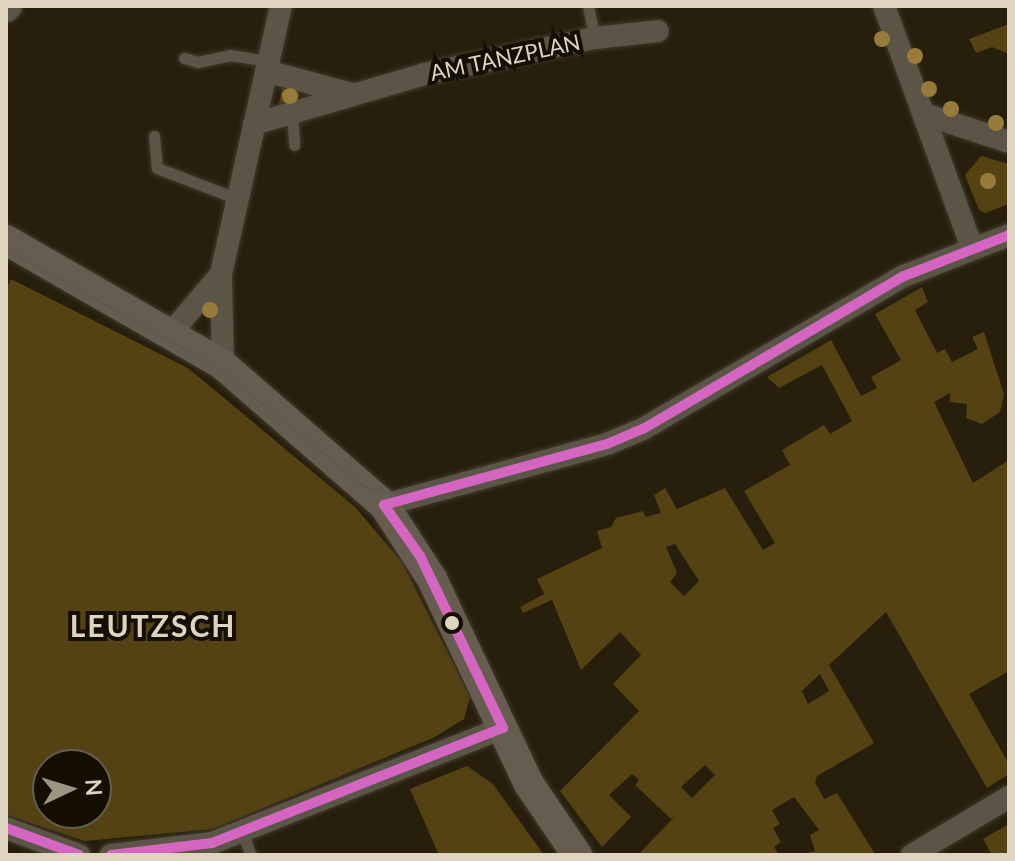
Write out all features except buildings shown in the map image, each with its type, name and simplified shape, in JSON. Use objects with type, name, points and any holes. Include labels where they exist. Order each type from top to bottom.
[{"type":"main road","points":[[6,240],[223,365],[384,505],[426,568],[529,784],[577,855]]},
{"type":"street","points":[[223,365],[221,274],[281,6]]},
{"type":"street","points":[[884,6],[972,248]]},
{"type":"street","name":"AM TANZPLAN","points":[[254,124],[354,94],[595,38],[658,31]]},
{"type":"street","name":"AM TANZPLAN","points":[[267,66],[354,94]]},
{"type":"street","points":[[924,114],[1009,142]]},
{"type":"street","points":[[384,505],[607,444],[643,429],[904,276],[1009,235]]},
{"type":"street","points":[[171,333],[221,274]]},
{"type":"street","points":[[111,855],[212,843],[503,728]]},
{"type":"street","points":[[912,855],[1009,797]]},
{"type":"street","points":[[6,828],[79,855]]},
{"type":"lane","points":[[588,6],[595,38]]},
{"type":"lane","points":[[184,58],[198,62],[230,55],[267,66]]},
{"type":"lane","points":[[292,113],[294,145]]},
{"type":"lane","points":[[154,136],[157,168],[238,199]]},
{"type":"lane","points":[[242,832],[251,855]]},
{"type":"shaded area","points":[[1009,24],[1009,54],[992,47],[976,53],[969,39]]},
{"type":"shaded area","points":[[283,83],[296,87],[300,95],[295,103],[278,108]]},
{"type":"shaded area","points":[[981,156],[1009,164],[1009,204],[985,213],[979,210],[965,175]]},
{"type":"shaded area","points":[[11,279],[188,368],[355,507],[402,562],[470,697],[464,719],[435,737],[213,829],[85,841],[49,829],[112,829],[112,749],[32,749],[32,824],[6,815],[6,290]]},
{"type":"shaded area","points":[[922,287],[928,302],[915,310],[937,353],[945,349],[952,362],[978,349],[972,337],[984,332],[1004,394],[1000,412],[982,424],[966,418],[967,404],[950,402],[950,393],[934,402],[973,483],[1009,460],[1009,671],[969,694],[1009,764],[1009,774],[987,788],[886,612],[829,665],[874,743],[817,776],[815,782],[824,799],[837,793],[875,854],[798,855],[815,851],[810,835],[819,830],[794,797],[772,810],[780,824],[773,828],[781,842],[774,847],[779,855],[638,855],[678,813],[671,819],[635,785],[639,780],[632,774],[609,795],[631,817],[602,847],[560,791],[639,711],[613,684],[641,655],[620,632],[581,670],[552,600],[523,613],[520,607],[544,594],[537,579],[602,548],[597,531],[611,527],[616,518],[643,511],[646,517],[661,513],[654,495],[665,488],[677,509],[725,488],[763,550],[775,543],[744,491],[790,465],[782,450],[824,425],[830,434],[852,421],[822,365],[779,388],[767,377],[831,340],[861,396],[877,388],[871,377],[901,360],[875,314]],"holes":[[[675,544],[699,581],[684,596],[670,582],[677,573],[666,547]],[[820,674],[829,691],[808,704],[802,691]],[[705,765],[715,775],[692,798],[681,787]]]},
{"type":"shaded area","points":[[467,766],[493,784],[544,855],[439,855],[410,789]]},
{"type":"shaded area","points":[[1009,824],[1009,855],[992,855],[983,839]]},
{"type":"tram line","points":[[6,249],[218,368],[365,487],[421,499],[608,448],[645,432],[907,280],[1009,239]]},
{"type":"transit line","points":[[384,505],[607,444],[643,429],[904,276],[1009,235]]},
{"type":"transit line","points":[[384,505],[420,556],[503,728]]},
{"type":"transit line","points":[[111,855],[212,843],[503,728]]},
{"type":"transit line","points":[[6,828],[79,855]]},
{"type":"district","name":"LEUTZSCH","points":[[153,625]]}]
